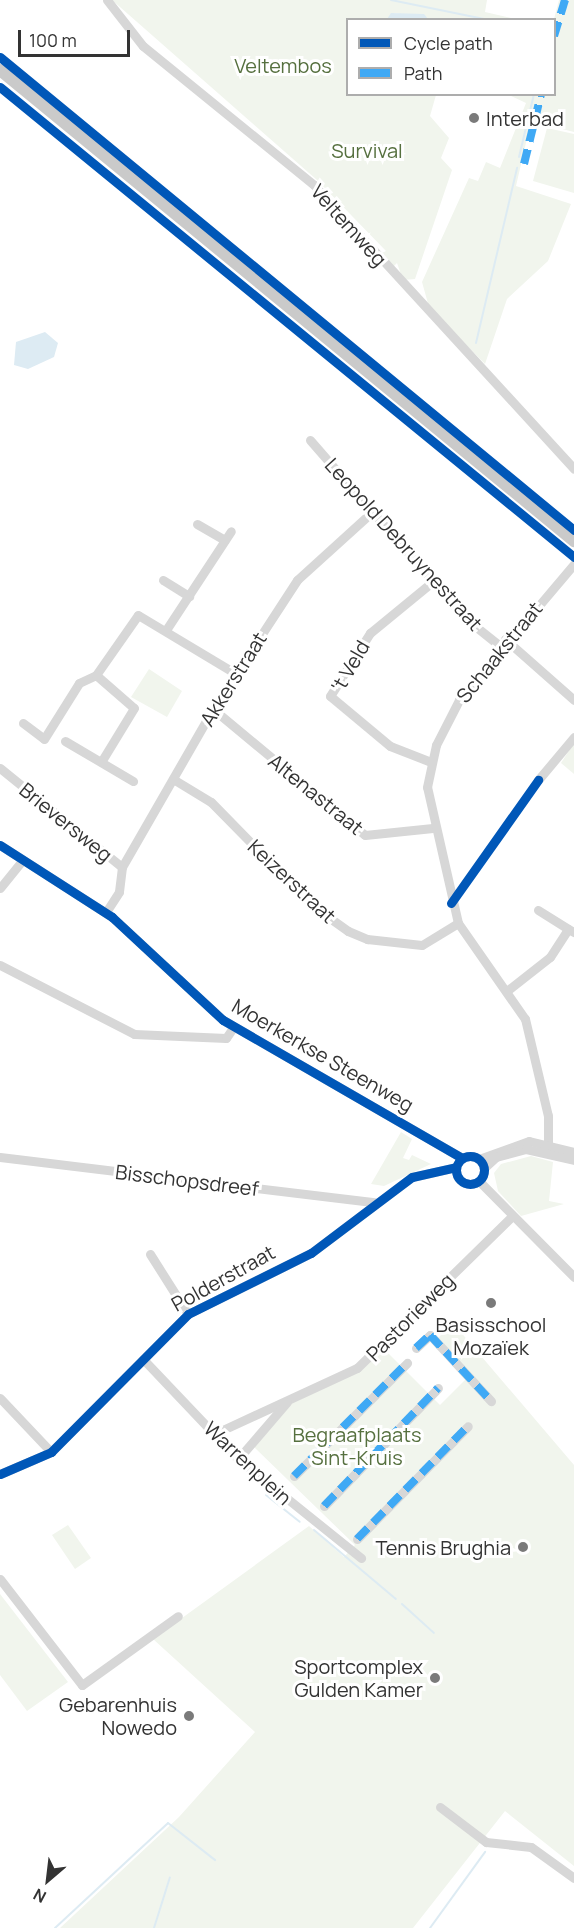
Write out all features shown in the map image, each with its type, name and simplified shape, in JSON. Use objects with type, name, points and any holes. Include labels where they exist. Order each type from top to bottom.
[{"type":"main road","points":[[0,70],[574,541]]},
{"type":"street","name":"Veltemweg","points":[[107,0],[144,46],[322,193],[574,469]]},
{"type":"street","name":"Leopold Debruynestraat","points":[[310,440],[432,582],[574,700]]},
{"type":"street","name":"Akkerstraat","points":[[122,867],[213,709],[307,566],[372,512]]},
{"type":"street","points":[[166,630],[228,536],[197,524]]},
{"type":"street","name":"Schaakstraat","points":[[548,1147],[528,1029],[508,990],[458,923],[433,828],[427,787],[430,762],[454,707],[503,643],[574,564]]},
{"type":"street","points":[[163,580],[189,596]]},
{"type":"street","name":"'t Veld","points":[[430,762],[390,746],[330,696],[370,633],[432,582]]},
{"type":"street","points":[[23,723],[44,739],[79,683],[96,675],[131,619],[144,616],[236,674]]},
{"type":"street","points":[[96,675],[134,708],[101,762]]},
{"type":"street","name":"Altenastraat","points":[[213,709],[365,835],[433,828]]},
{"type":"street","points":[[537,780],[574,737]]},
{"type":"street","points":[[65,741],[133,781]]},
{"type":"street","name":"Brieversweg","points":[[0,768],[122,867],[119,892],[106,912]]},
{"type":"street","name":"Keizerstraat","points":[[173,779],[211,802],[318,910],[348,931],[367,939],[422,945],[458,923]]},
{"type":"street","name":"Moerkerkse Steenweg","points":[[0,845],[106,912],[234,1026],[447,1147],[462,1158]]},
{"type":"street","points":[[0,888],[23,860]]},
{"type":"street","points":[[508,990],[550,957],[571,930],[538,910]]},
{"type":"street","points":[[0,965],[134,1034],[226,1038],[234,1026]]},
{"type":"street","points":[[574,1152],[523,1142],[479,1159],[462,1158],[456,1167],[461,1180],[479,1181],[510,1218],[574,1277]]},
{"type":"street","points":[[438,1167],[447,1147]]},
{"type":"street","points":[[479,1181],[484,1168],[510,1152],[548,1147],[574,1160]]},
{"type":"street","name":"Bisschopsdreef","points":[[0,1157],[374,1202]]},
{"type":"street","points":[[479,1159],[484,1168]]},
{"type":"street","name":"Polderstraat","points":[[0,1474],[51,1452],[188,1314],[311,1253],[374,1202],[438,1167],[456,1167]]},
{"type":"street","name":"Pastorieweg","points":[[214,1434],[357,1368],[510,1218]]},
{"type":"street","name":"Polderstraat","points":[[150,1254],[188,1314]]},
{"type":"street","points":[[416,1348],[430,1335],[491,1401]]},
{"type":"street","name":"Warrenplein","points":[[143,1359],[238,1459],[361,1558]]},
{"type":"street","points":[[294,1476],[406,1363]]},
{"type":"street","points":[[324,1506],[438,1388]]},
{"type":"street","points":[[0,1398],[51,1452]]},
{"type":"street","points":[[238,1459],[293,1398]]},
{"type":"street","points":[[357,1539],[468,1426]]},
{"type":"street","points":[[0,1579],[82,1685],[178,1616]]},
{"type":"street","points":[[440,1807],[486,1842],[531,1847],[574,1878]]},
{"type":"green space","name":"Veltembos","points":[[112,0],[487,0],[485,12],[511,18],[422,18],[395,13],[388,18],[346,18],[346,96],[436,96],[430,116],[449,138],[441,158],[452,170],[415,279],[403,280],[397,263],[393,267],[382,253],[386,251],[317,180]]},
{"type":"green space","points":[[559,0],[574,0],[574,132],[531,121],[516,186],[571,204],[548,261],[507,299],[485,364],[429,307],[422,282],[469,178],[478,181],[486,162],[500,168],[526,103],[511,96],[556,96],[554,18]]},
{"type":"green space","points":[[547,128],[574,134],[574,193],[533,181]]},
{"type":"green space","points":[[149,669],[182,691],[167,717],[131,697]]},
{"type":"green space","points":[[574,743],[574,774],[561,763]]},
{"type":"green space","points":[[401,1132],[412,1139],[403,1158],[409,1160],[412,1155],[431,1164],[384,1186],[371,1184]]},
{"type":"green space","points":[[531,1156],[553,1162],[549,1201],[564,1204],[521,1216],[498,1191],[494,1173],[501,1164]]},
{"type":"green space","name":"Sportcomplex Gulden Kamer","points":[[453,1323],[574,1465],[574,1866],[505,1811],[413,1928],[60,1928],[179,1817],[255,1732],[153,1639],[309,1526],[344,1557],[355,1545],[254,1447],[294,1401],[383,1348],[440,1405],[467,1378],[434,1342]]},
{"type":"green space","points":[[68,1525],[91,1558],[75,1569],[52,1535]]},
{"type":"green space","points":[[0,1594],[68,1682],[27,1711],[0,1675]]},
{"type":"shaded area","points":[[391,13],[424,14],[427,18],[388,18]]},
{"type":"shaded area","points":[[45,332],[58,343],[54,357],[28,369],[14,365],[16,342]]},
{"type":"waterway","points":[[391,0],[479,18]]},
{"type":"waterway","points":[[519,157],[534,96]]},
{"type":"waterway","points":[[476,343],[517,168]]},
{"type":"waterway","points":[[266,1495],[300,1522]]},
{"type":"waterway","points":[[314,1530],[396,1599]]},
{"type":"waterway","points":[[402,1604],[434,1633]]},
{"type":"waterway","points":[[55,1928],[168,1823],[215,1860]]},
{"type":"waterway","points":[[430,1928],[485,1852]]},
{"type":"waterway","points":[[154,1928],[170,1877]]},
{"type":"marked path","points":[[556,29],[565,0]]},
{"type":"marked path","points":[[524,164],[541,96]]},
{"type":"marked path","points":[[416,1348],[430,1335],[491,1401]]},
{"type":"marked path","points":[[294,1476],[407,1363]]},
{"type":"marked path","points":[[324,1506],[438,1388]]},
{"type":"marked path","points":[[357,1539],[468,1426]]},
{"type":"cycle path","points":[[0,57],[574,530]]},
{"type":"cycle path","points":[[0,87],[574,557]]},
{"type":"cycle path","points":[[451,903],[538,780]]},
{"type":"cycle path","points":[[0,845],[112,917],[223,1020],[462,1158]]},
{"type":"cycle path","points":[[470,1156],[480,1160],[484,1170],[480,1180],[470,1184],[460,1180],[456,1170],[460,1160],[470,1156]]},
{"type":"cycle path","points":[[0,1474],[51,1452],[188,1314],[311,1253],[412,1177],[456,1167]]},
{"type":"place","name":"Interbad","points":[[474,118]]},
{"type":"place","name":"Basisschool Mozaïek","points":[[491,1303]]},
{"type":"place","name":"Tennis Brughia","points":[[523,1547]]},
{"type":"place","name":"Sportcomplex Gulden Kamer","points":[[435,1678]]},
{"type":"place","name":"Gebarenhuis Nowedo","points":[[189,1716]]},
{"type":"park label","name":"Survival","points":[[367,150]]},
{"type":"park label","name":"Begraafplaats Sint-Kruis","points":[[357,1446]]}]
